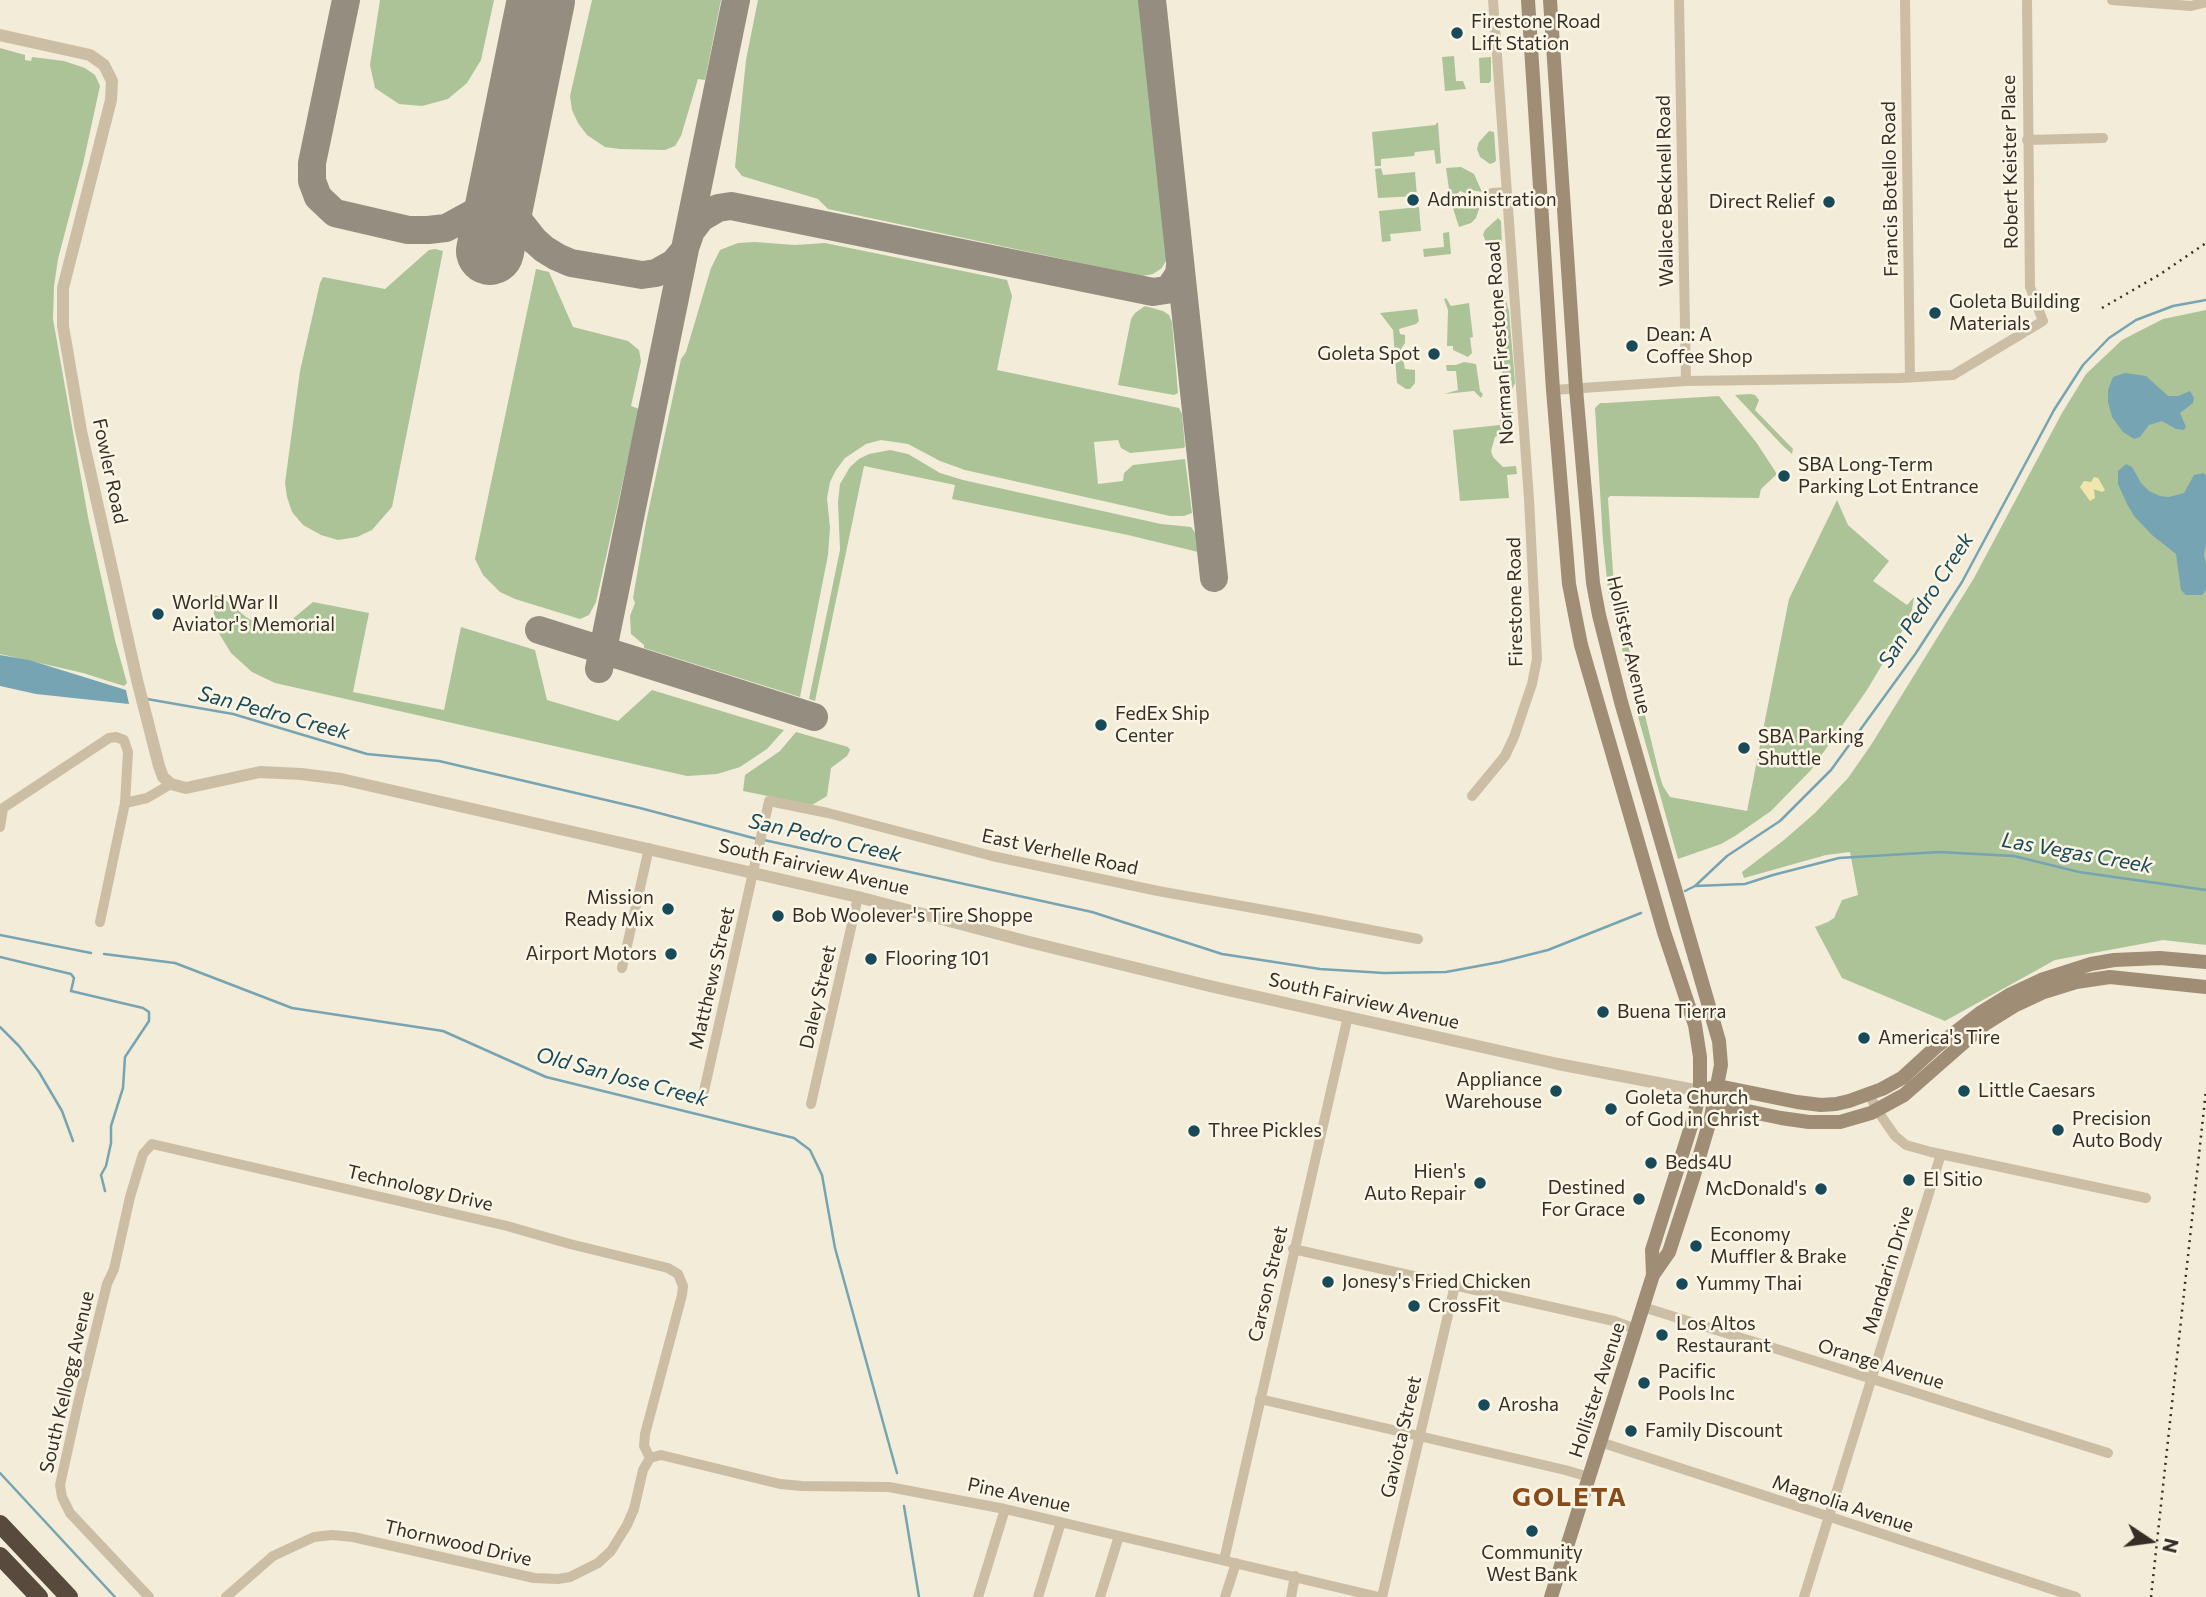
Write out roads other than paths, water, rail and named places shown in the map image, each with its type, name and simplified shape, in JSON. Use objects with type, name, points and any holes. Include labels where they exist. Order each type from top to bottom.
[{"type":"highway","points":[[0,1524],[69,1597]]},
{"type":"highway","points":[[0,1556],[39,1597]]},
{"type":"main road","name":"Hollister Avenue","points":[[1528,0],[1553,390],[1569,584],[1579,633],[1664,932],[1695,1025],[1700,1057],[1700,1091],[1652,1250],[1653,1275]]},
{"type":"main road","name":"Hollister Avenue","points":[[1550,0],[1576,389],[1593,583],[1621,702],[1721,1051],[1718,1086],[1693,1178],[1669,1252],[1653,1275],[1551,1597]]},
{"type":"main road","name":"South Fairview Avenue","points":[[1700,1091],[1718,1086],[1821,1105],[1836,1104],[1869,1094],[1902,1078],[1962,1026],[2002,999],[2031,984],[2080,967],[2115,960],[2146,958],[2206,962]]},
{"type":"main road","points":[[1700,1091],[1714,1104],[1796,1121],[1834,1123],[1877,1110],[1896,1100],[1918,1085],[1985,1024],[2033,996],[2098,978],[2135,978],[2206,987]]},
{"type":"street","name":"Norman Firestone Road","points":[[1493,0],[1527,474]]},
{"type":"street","name":"Wallace Becknell Road","points":[[1679,0],[1686,381]]},
{"type":"street","name":"Francis Botello Road","points":[[1905,0],[1910,377]]},
{"type":"street","name":"Robert Keister Place","points":[[1910,377],[1953,374],[2043,321],[2030,287],[2027,0]]},
{"type":"street","points":[[2112,0],[2191,6],[2206,2]]},
{"type":"street","name":"Fowler Road","points":[[0,35],[85,54],[104,65],[112,81],[112,94],[63,288],[63,326],[81,431],[137,680],[161,772],[171,784]]},
{"type":"street","points":[[2027,140],[2103,138]]},
{"type":"street","points":[[1492,193],[1506,192]]},
{"type":"street","points":[[1553,390],[1686,381],[1910,377]]},
{"type":"street","name":"Firestone Road","points":[[1472,796],[1505,756],[1532,684],[1537,659],[1527,474]]},
{"type":"street","points":[[0,827],[2,809],[114,736],[124,740],[127,748],[125,803],[100,922]]},
{"type":"street","name":"South Fairview Avenue","points":[[125,803],[147,798],[171,784],[186,788],[260,772],[323,776],[753,872],[1103,961],[1558,1064],[1700,1091]]},
{"type":"street","name":"East Verhelle Road","points":[[753,872],[769,801],[1081,875],[1418,939]]},
{"type":"street","points":[[622,968],[649,848]]},
{"type":"street","name":"Matthews Street","points":[[704,1091],[753,872]]},
{"type":"street","name":"Daley Street","points":[[811,1104],[858,897]]},
{"type":"street","name":"Carson Street","points":[[1224,1560],[1348,1016]]},
{"type":"street","points":[[1869,1094],[1895,1136],[1906,1145],[2146,1198]]},
{"type":"street","name":"South Kellogg Avenue","points":[[149,1597],[70,1513],[61,1492],[63,1467],[107,1284],[114,1269],[139,1165],[143,1154],[152,1144]]},
{"type":"street","name":"Technology Drive","points":[[152,1144],[507,1226],[668,1268],[678,1274]]},
{"type":"street","name":"Mandarin Drive","points":[[1804,1597],[1941,1154]]},
{"type":"street","points":[[1293,1249],[1614,1321],[1636,1329]]},
{"type":"street","name":"Thornwood Drive","points":[[226,1597],[273,1556],[314,1537],[332,1535],[353,1537],[517,1576],[558,1579],[570,1577],[598,1563],[620,1539],[634,1509],[643,1470],[650,1458],[644,1446],[645,1434],[682,1295],[683,1286],[678,1274]]},
{"type":"street","name":"Gaviota Street","points":[[1380,1597],[1455,1285]]},
{"type":"street","name":"Orange Avenue","points":[[1643,1307],[2108,1453]]},
{"type":"street","points":[[1260,1399],[1589,1477]]},
{"type":"street","name":"Magnolia Avenue","points":[[1600,1442],[2076,1597]]},
{"type":"street","name":"Pine Avenue","points":[[650,1458],[661,1455],[780,1484],[889,1487],[1005,1509],[1380,1597]]},
{"type":"street","points":[[978,1597],[1005,1509]]},
{"type":"street","points":[[1038,1597],[1061,1522]]},
{"type":"street","points":[[1100,1597],[1119,1536]]},
{"type":"street","points":[[1225,1597],[1236,1563]]},
{"type":"street","points":[[1291,1597],[1295,1576]]},
{"type":"water","points":[[2125,373],[2146,376],[2168,396],[2178,396],[2190,391],[2194,398],[2193,403],[2180,413],[2186,427],[2184,430],[2176,429],[2162,421],[2149,425],[2140,437],[2134,439],[2123,432],[2112,417],[2108,390],[2113,377]]},
{"type":"water","points":[[2126,464],[2132,467],[2149,491],[2160,496],[2169,497],[2184,493],[2194,475],[2204,473],[2206,476],[2206,590],[2202,595],[2186,595],[2181,590],[2176,554],[2152,535],[2127,504],[2118,484],[2118,471]]},
{"type":"water","points":[[0,655],[29,660],[126,690],[129,704],[36,694],[0,686]]},
{"type":"waterway","name":"San Pedro Creek","points":[[1685,891],[1695,886],[1727,856],[1780,821],[1831,770],[1916,653],[1962,582],[2054,410],[2083,365],[2109,338],[2136,320],[2173,306],[2206,300]]},
{"type":"waterway","name":"San Pedro Creek","points":[[147,699],[233,714],[367,754],[439,761],[640,808],[757,839]]},
{"type":"waterway","name":"San Pedro Creek","points":[[764,840],[1092,912],[1222,954],[1320,969],[1384,973],[1446,972],[1548,950],[1641,913]]},
{"type":"waterway","name":"Las Vegas Creek","points":[[1695,886],[1745,884],[1839,858],[1939,852],[2014,856],[2079,872],[2206,890]]},
{"type":"waterway","name":"Old San Jose Creek","points":[[0,935],[91,953]]},
{"type":"waterway","name":"Old San Jose Creek","points":[[104,954],[175,963],[292,1008],[443,1031],[546,1077],[794,1138],[810,1150],[822,1175],[835,1248],[897,1473]]},
{"type":"waterway","points":[[0,957],[71,974],[74,978],[71,991],[143,1008],[149,1012],[149,1021],[125,1057],[123,1088],[111,1126],[111,1143],[106,1166],[101,1175],[105,1191]]},
{"type":"waterway","points":[[0,1027],[39,1072],[62,1111],[73,1141]]},
{"type":"waterway","points":[[0,1473],[115,1597]]},
{"type":"waterway","name":"Old San Jose Creek","points":[[904,1506],[919,1597]]},
{"type":"railway","points":[[2102,308],[2159,275],[2206,243]]},
{"type":"railway","points":[[2151,1597],[2206,1090]]},
{"type":"place","name":"Firestone Road Lift Station","points":[[1457,33]]},
{"type":"place","name":"Administration","points":[[1413,200]]},
{"type":"place","name":"Direct Relief","points":[[1829,202]]},
{"type":"place","name":"Goleta Building Materials","points":[[1935,313]]},
{"type":"place","name":"Dean: A Coffee Shop","points":[[1632,346]]},
{"type":"place","name":"Goleta Spot","points":[[1434,354]]},
{"type":"place","name":"SBA Long-Term Parking Lot Entrance","points":[[1784,476]]},
{"type":"place","name":"World War II Aviator's Memorial","points":[[158,614]]},
{"type":"place","name":"FedEx Ship Center","points":[[1101,725]]},
{"type":"place","name":"SBA Parking Shuttle","points":[[1744,748]]},
{"type":"place","name":"Mission Ready Mix","points":[[668,909]]},
{"type":"place","name":"Bob Woolever's Tire Shoppe","points":[[778,916]]},
{"type":"place","name":"Airport Motors","points":[[671,954]]},
{"type":"place","name":"Flooring 101","points":[[871,959]]},
{"type":"place","name":"Buena Tierra","points":[[1603,1012]]},
{"type":"place","name":"America's Tire","points":[[1864,1038]]},
{"type":"place","name":"Appliance Warehouse","points":[[1556,1091]]},
{"type":"place","name":"Little Caesars","points":[[1964,1091]]},
{"type":"place","name":"Goleta Church of God in Christ","points":[[1611,1109]]},
{"type":"place","name":"Precision Auto Body","points":[[2058,1130]]},
{"type":"place","name":"Three Pickles","points":[[1194,1131]]},
{"type":"place","name":"Beds4U","points":[[1651,1163]]},
{"type":"place","name":"El Sitio","points":[[1909,1180]]},
{"type":"place","name":"Hien's Auto Repair","points":[[1480,1183]]},
{"type":"place","name":"McDonald's","points":[[1821,1189]]},
{"type":"place","name":"Destined For Grace","points":[[1639,1199]]},
{"type":"place","name":"Economy Muffler & Brake","points":[[1696,1246]]},
{"type":"place","name":"Jonesy's Fried Chicken","points":[[1328,1282]]},
{"type":"place","name":"Yummy Thai","points":[[1682,1284]]},
{"type":"place","name":"CrossFit","points":[[1414,1306]]},
{"type":"place","name":"Los Altos Restaurant","points":[[1662,1335]]},
{"type":"place","name":"Pacific Pools Inc","points":[[1644,1383]]},
{"type":"place","name":"Arosha","points":[[1484,1405]]},
{"type":"place","name":"Family Discount","points":[[1631,1431]]},
{"type":"place","name":"Community West Bank","points":[[1532,1531]]},
{"type":"district","name":"GOLETA","points":[[1570,1497]]}]
